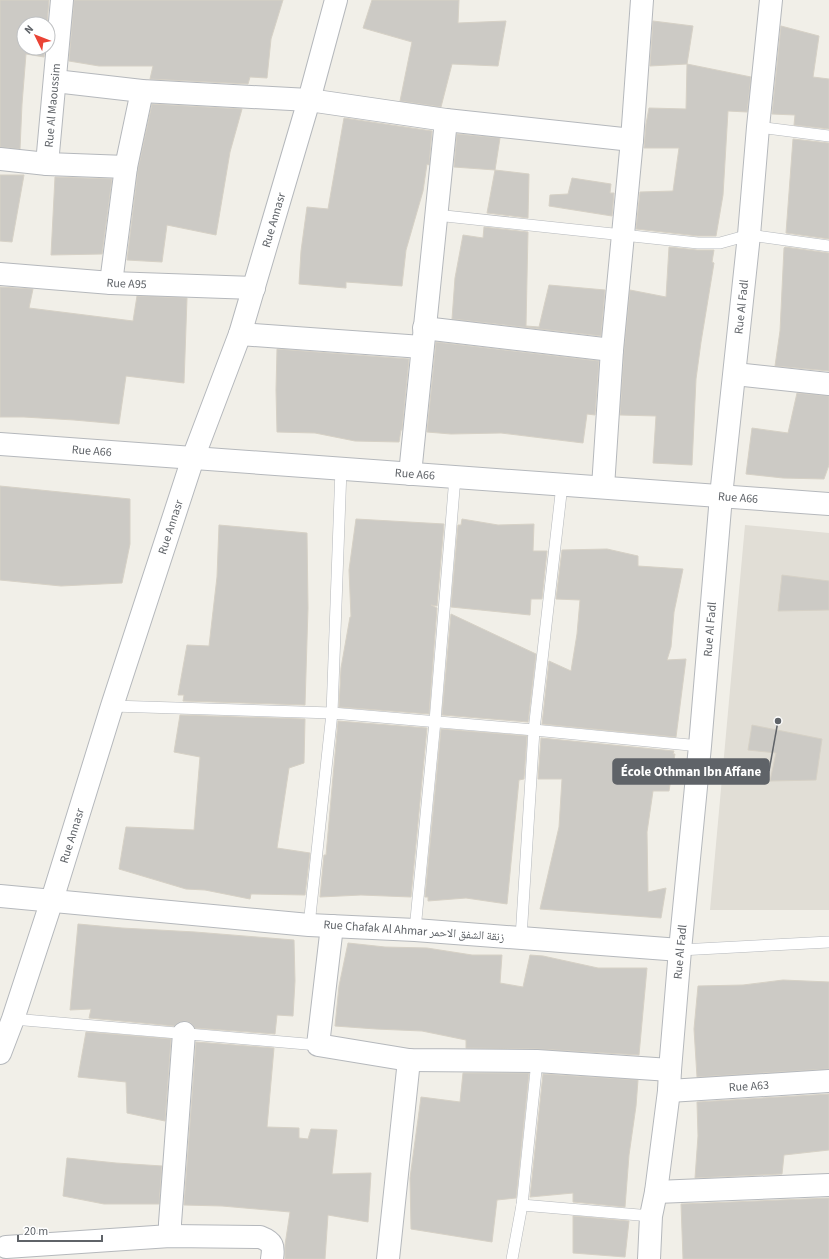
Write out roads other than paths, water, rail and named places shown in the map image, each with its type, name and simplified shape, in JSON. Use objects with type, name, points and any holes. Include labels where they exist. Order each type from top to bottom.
[{"type":"street","name":"Rue Al Maoussim","points":[[47,164],[62,0]]},
{"type":"street","name":"Rue Annasr","points":[[0,1052],[13,1019],[52,900],[112,706],[192,458],[240,334],[309,100],[336,0]]},
{"type":"street","points":[[603,487],[612,350],[632,140],[642,0]]},
{"type":"street","name":"Rue Al Fadl","points":[[649,1259],[651,1216],[656,1192],[669,1081],[700,746],[721,496],[735,374],[771,0]]},
{"type":"street","points":[[55,81],[142,91],[309,100],[446,120],[632,140]]},
{"type":"street","points":[[111,283],[126,167],[142,91]]},
{"type":"street","points":[[410,474],[446,120]]},
{"type":"street","points":[[0,159],[47,164],[126,167]]},
{"type":"street","name":"Rue A95","points":[[0,274],[111,283],[254,288]]},
{"type":"street","points":[[240,334],[423,337],[612,350]]},
{"type":"street","points":[[735,374],[829,384]]},
{"type":"street","name":"Rue A66","points":[[0,444],[829,504]]},
{"type":"street","name":"Rue Chafak Al Ahmar زنقة الشفق الاحمر","points":[[0,896],[309,925],[415,930],[680,950]]},
{"type":"street","points":[[318,1045],[332,926]]},
{"type":"street","points":[[170,1236],[184,1034]]},
{"type":"street","name":"Rue A63","points":[[318,1045],[409,1060],[537,1061],[669,1081],[829,1081]]},
{"type":"street","points":[[388,1259],[409,1060]]},
{"type":"street","points":[[656,1192],[829,1184]]},
{"type":"street","points":[[5,1246],[170,1236],[260,1237],[269,1241],[273,1249],[272,1259]]},
{"type":"lane","points":[[758,128],[829,136]]},
{"type":"lane","points":[[436,215],[698,243],[720,244],[749,235],[829,246]]},
{"type":"lane","points":[[309,925],[332,713],[341,468]]},
{"type":"lane","points":[[415,930],[435,722],[455,477]]},
{"type":"lane","points":[[521,938],[534,730],[562,484]]},
{"type":"lane","points":[[112,706],[332,713],[700,746]]},
{"type":"lane","name":"Rue Chafak Al Ahmar زنقة الشفق الاحمر","points":[[680,950],[829,942]]},
{"type":"lane","points":[[13,1019],[318,1045]]},
{"type":"lane","points":[[512,1259],[522,1205],[537,1061]]},
{"type":"lane","points":[[522,1205],[651,1216]]},
{"type":"place","name":"École Othman Ibn Affane","points":[[778,721]]}]
